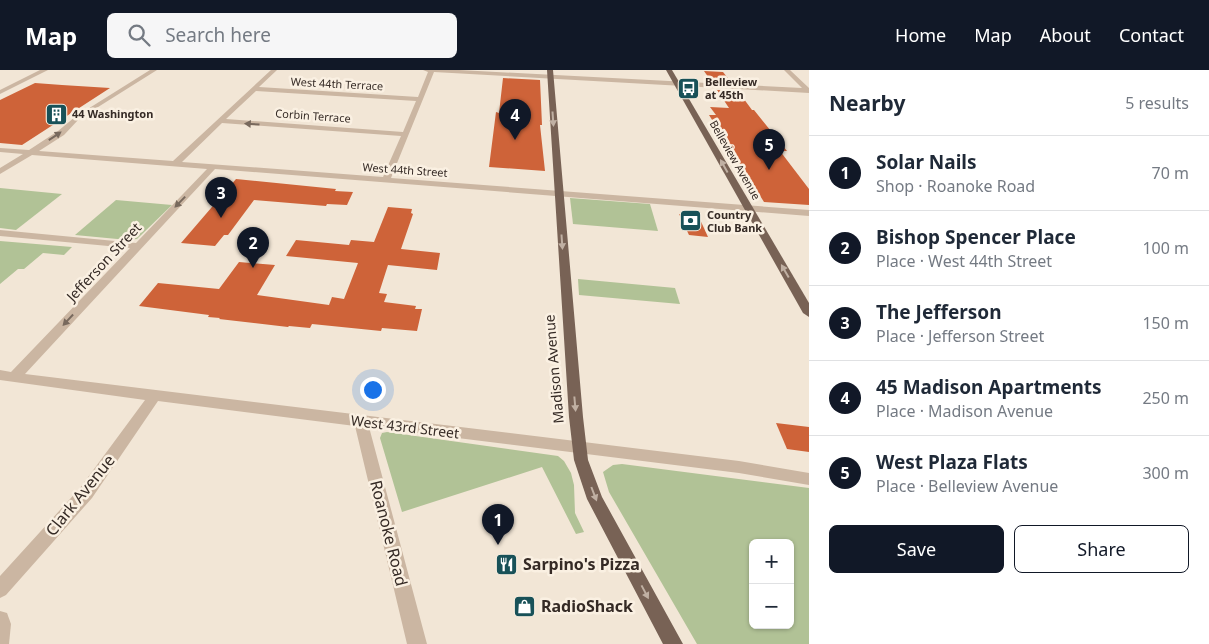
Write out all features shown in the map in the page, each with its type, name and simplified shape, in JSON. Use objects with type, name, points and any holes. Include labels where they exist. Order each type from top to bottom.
[{"type":"main road","name":"Belleview Avenue","points":[[669,70],[809,314]]},
{"type":"main road","name":"Madison Avenue","points":[[550,73],[558,194],[581,460],[596,499],[673,644]]},
{"type":"street","points":[[0,92],[45,70]]},
{"type":"street","points":[[0,172],[61,133],[78,118],[154,70]]},
{"type":"street","points":[[174,164],[274,70]]},
{"type":"street","points":[[426,70],[550,73],[677,83],[809,90]]},
{"type":"street","points":[[386,180],[431,70]]},
{"type":"street","points":[[787,70],[809,90]]},
{"type":"street","name":"West 44th Terrace","points":[[254,89],[420,99]]},
{"type":"street","name":"Corbin Terrace","points":[[219,121],[405,134]]},
{"type":"street","name":"West 44th Street","points":[[0,150],[809,213]]},
{"type":"street","name":"Jefferson Street","points":[[7,376],[138,246],[214,167]]},
{"type":"street","points":[[0,233],[138,246]]},
{"type":"street","name":"West 43rd Street","points":[[7,376],[361,422],[739,467],[809,479]]},
{"type":"street","name":"Clark Avenue","points":[[0,588],[86,493],[155,396]]},
{"type":"street","name":"Roanoke Road","points":[[361,422],[417,644]]},
{"type":"street","points":[[0,620],[2,624],[0,642]]},
{"type":"green space","points":[[0,188],[62,194],[16,230],[0,228]]},
{"type":"green space","points":[[570,198],[650,204],[658,231],[573,224]]},
{"type":"green space","points":[[116,200],[172,205],[137,239],[128,240],[75,235]]},
{"type":"green space","points":[[0,241],[72,247],[64,255],[43,253],[24,269],[18,269],[0,284]]},
{"type":"green space","points":[[578,279],[675,288],[680,304],[579,295]]},
{"type":"green space","points":[[387,432],[558,456],[564,461],[571,473],[574,485],[575,513],[584,532],[576,534],[542,467],[402,512],[380,438],[382,433]]},
{"type":"green space","points":[[622,464],[809,488],[809,644],[697,644],[609,492],[603,472],[613,465]]},
{"type":"building","points":[[704,71],[723,72],[731,82],[711,81]]},
{"type":"building","points":[[503,78],[540,80],[542,125],[540,125],[545,171],[489,167],[496,112],[499,113]]},
{"type":"building","name":"44 Washington","points":[[35,83],[110,88],[22,145],[0,143],[0,100]]},
{"type":"building","points":[[717,90],[738,91],[787,151],[780,151],[809,189],[809,205],[764,202],[709,115],[716,115],[710,107],[729,108]]},
{"type":"building","points":[[236,179],[353,192],[347,205],[327,204],[326,206],[254,200],[228,235],[224,235],[215,246],[181,243]]},
{"type":"building","points":[[388,207],[412,209],[411,213],[413,214],[401,249],[440,253],[437,270],[388,265],[379,293],[387,294],[384,302],[416,306],[415,309],[422,309],[417,331],[382,328],[381,331],[312,324],[310,328],[288,327],[219,319],[208,317],[209,315],[139,306],[158,283],[219,289],[239,262],[275,265],[257,295],[329,305],[332,297],[344,299],[358,263],[286,256],[296,240],[349,245],[351,240],[374,242]]},
{"type":"building","name":"Country Club Bank","points":[[679,214],[698,215],[708,237],[689,235]]},
{"type":"building","points":[[776,423],[809,427],[809,452],[787,449]]},
{"type":"place","name":"Belleview at 45th","points":[[689,88]]},
{"type":"place","name":"44 Washington","points":[[56,114]]},
{"type":"place","name":"45 Madison Apartments","points":[[515,140]]},
{"type":"place","name":"West Plaza Flats","points":[[769,170]]},
{"type":"place","name":"The Jefferson","points":[[221,218]]},
{"type":"place","name":"Country Club Bank","points":[[691,221]]},
{"type":"place","name":"Bishop Spencer Place","points":[[253,268]]},
{"type":"place","name":"Solar Nails","points":[[498,545]]},
{"type":"place","name":"Sarpino's Pizza","points":[[507,564]]},
{"type":"place","name":"RadioShack","points":[[525,606]]}]
